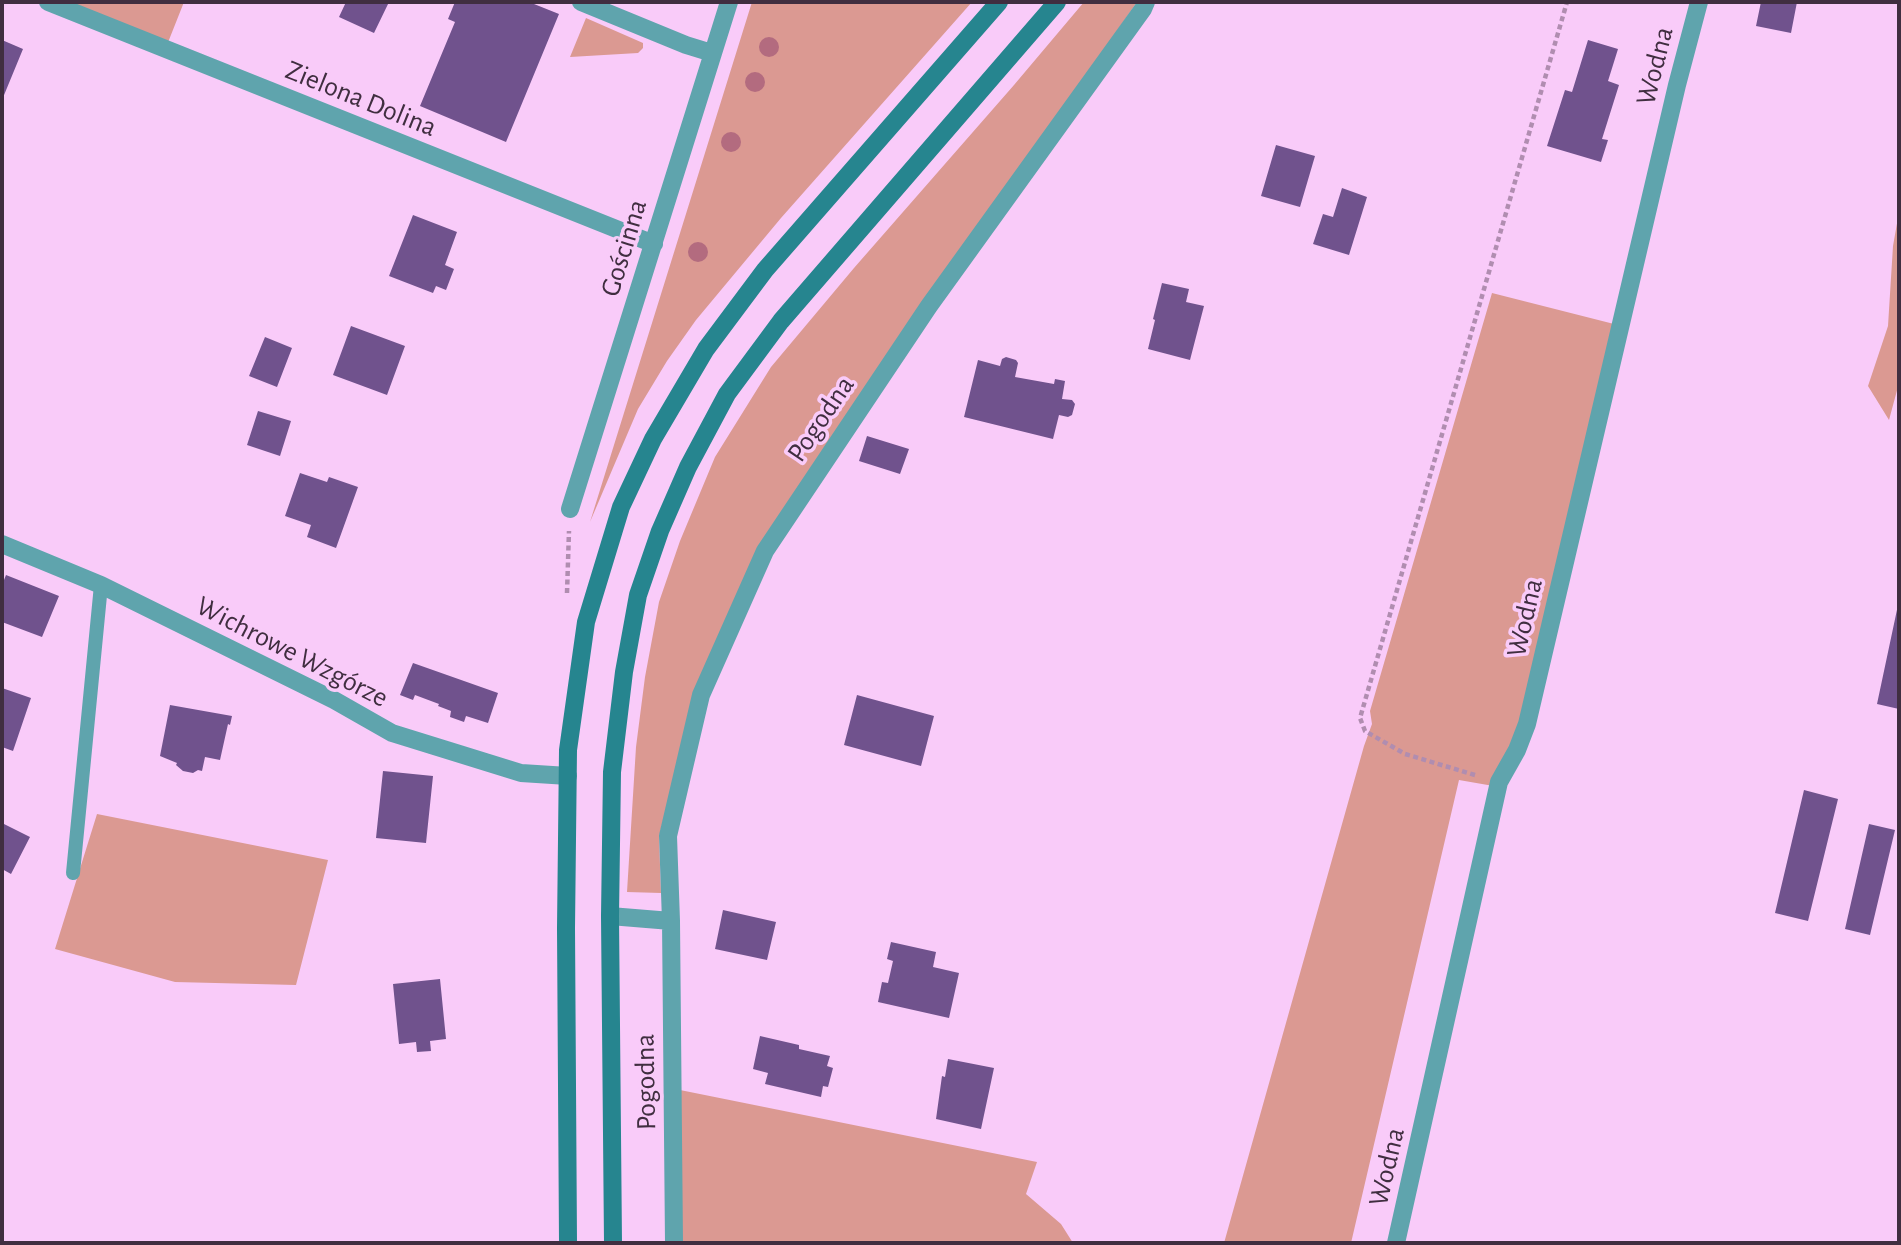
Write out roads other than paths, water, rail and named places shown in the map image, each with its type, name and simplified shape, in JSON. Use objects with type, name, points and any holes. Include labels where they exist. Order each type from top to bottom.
[{"type":"main road","points":[[568,1243],[568,750],[586,622],[621,507],[653,439],[706,349],[765,270],[999,2]]},
{"type":"main road","points":[[613,1243],[610,916],[612,772],[624,672],[638,595],[660,531],[688,467],[727,394],[781,321],[1058,2]]},
{"type":"street","name":"Zielona Dolina","points":[[48,2],[654,243]]},
{"type":"street","points":[[582,2],[712,53]]},
{"type":"street","name":"Gościnna","points":[[570,509],[729,2]]},
{"type":"street","name":"Pogodna","points":[[674,1243],[668,836],[701,695],[765,551],[929,306],[1146,2]]},
{"type":"street","name":"Wodna","points":[[1396,1243],[1499,782],[1517,750],[1527,724],[1676,85],[1699,2]]},
{"type":"street","name":"Wichrowe Wzgórze","points":[[2,544],[101,584],[334,700],[392,733],[521,773],[568,776]]},
{"type":"street","points":[[610,916],[671,920]]},
{"type":"lane","points":[[73,873],[101,584]]}]
